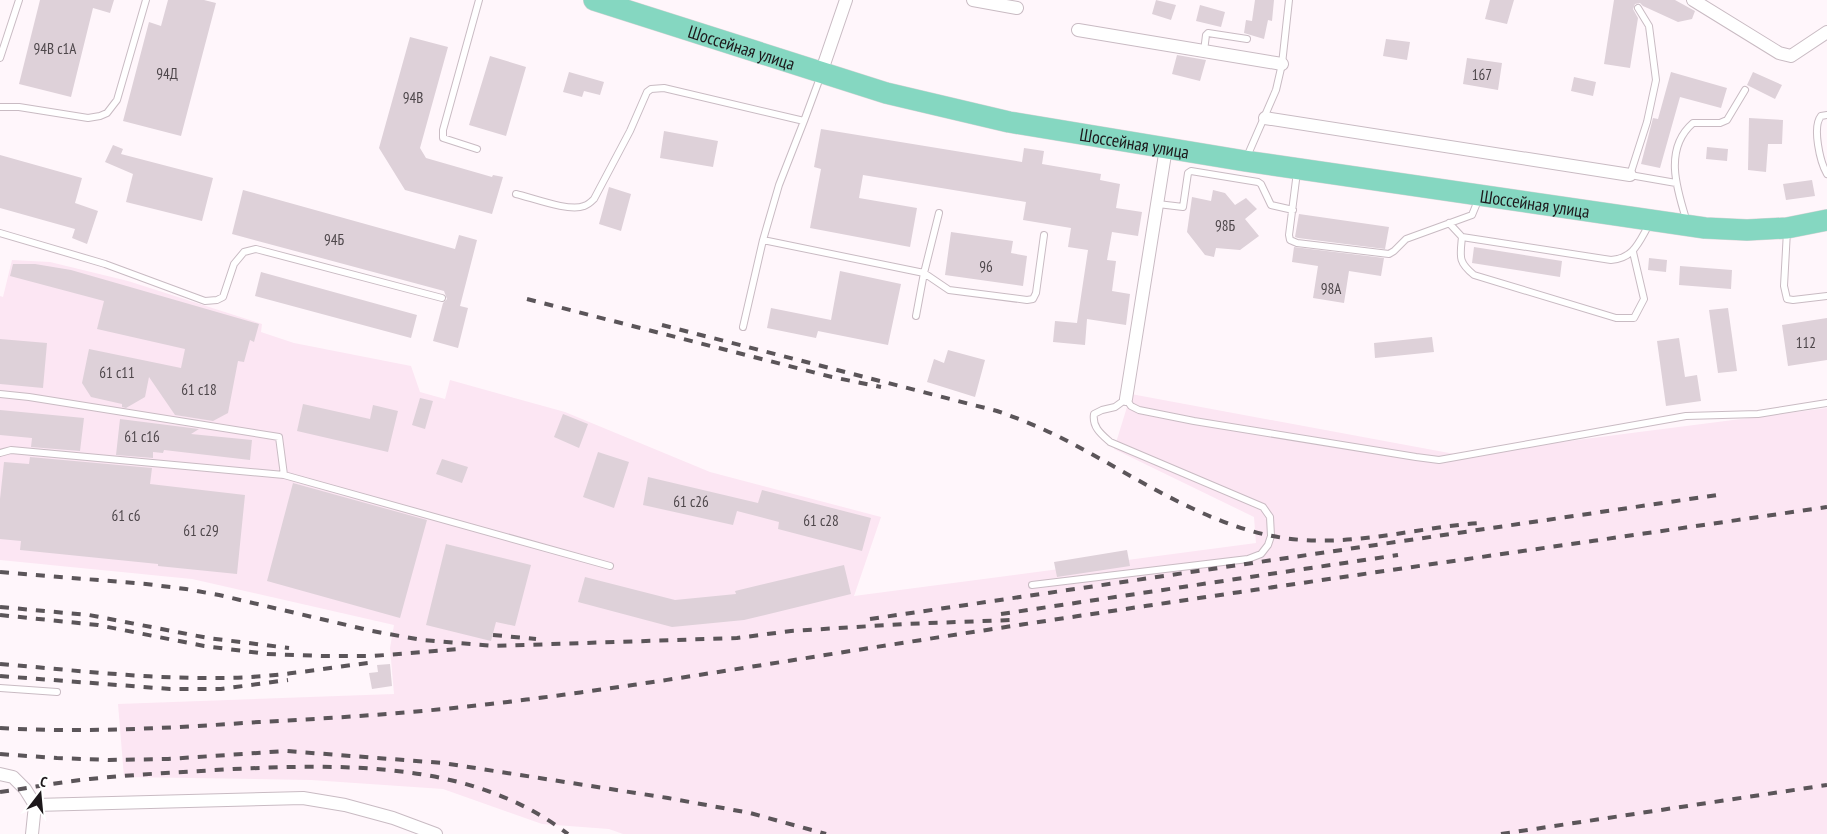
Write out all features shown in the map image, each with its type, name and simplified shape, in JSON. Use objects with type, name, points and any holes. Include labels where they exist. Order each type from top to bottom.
[{"type":"main road","name":"Шоссейная улица","points":[[594,0],[886,93],[1009,122],[1245,161],[1688,226],[1747,230],[1787,228],[1827,220]]},
{"type":"street","points":[[822,73],[846,0]]},
{"type":"street","points":[[973,0],[1017,8]]},
{"type":"street","points":[[1692,0],[1779,53],[1791,56],[1827,32]]},
{"type":"street","points":[[1078,30],[1282,64]]},
{"type":"street","points":[[1264,118],[1630,175]]},
{"type":"street","points":[[1126,399],[1166,148]]},
{"type":"street","points":[[0,774],[13,778],[25,788],[35,805],[32,834]]},
{"type":"street","points":[[35,805],[303,798],[345,805],[393,818],[436,834]]},
{"type":"lane","points":[[0,58],[19,0]]},
{"type":"lane","points":[[0,107],[19,107],[88,118],[107,113],[117,100],[146,0]]},
{"type":"lane","points":[[476,149],[443,138],[443,130],[479,0]]},
{"type":"lane","points":[[1245,161],[1276,90],[1282,64],[1289,0]]},
{"type":"lane","points":[[1638,8],[1649,26],[1656,80],[1647,122],[1630,175],[1676,183]]},
{"type":"lane","points":[[1204,51],[1206,35],[1208,33],[1247,39]]},
{"type":"lane","points":[[743,327],[763,240],[779,185],[822,73]]},
{"type":"lane","points":[[516,194],[577,208],[586,206],[594,199],[630,131],[647,92],[652,89],[664,88],[804,121]]},
{"type":"lane","points":[[1688,226],[1674,170],[1679,140],[1686,129],[1693,123],[1720,124],[1727,120],[1745,90]]},
{"type":"lane","points":[[1827,115],[1821,116],[1816,124],[1822,166],[1827,174]]},
{"type":"lane","points":[[1298,168],[1289,235],[1290,240],[1296,244],[1388,254],[1394,251],[1406,239],[1472,215],[1480,196]]},
{"type":"lane","points":[[1158,204],[1183,207],[1188,173],[1192,171],[1258,182],[1261,184],[1272,205],[1293,210]]},
{"type":"lane","points":[[916,316],[924,273],[939,213]]},
{"type":"lane","points":[[1449,223],[1462,238],[1612,260],[1621,259],[1633,252],[1651,221]]},
{"type":"lane","points":[[1787,228],[1784,286],[1787,298],[1793,300],[1827,296]]},
{"type":"lane","points":[[0,233],[105,264],[205,301],[217,300],[223,296],[234,264],[244,252],[256,249],[442,298]]},
{"type":"lane","points":[[763,240],[924,273],[949,290],[1027,300],[1033,299],[1036,293],[1044,235]]},
{"type":"lane","points":[[1462,238],[1461,256],[1464,267],[1474,275],[1616,318],[1634,318],[1644,299],[1633,252]]},
{"type":"lane","points":[[0,394],[279,437],[284,475]]},
{"type":"lane","points":[[1032,586],[1248,559],[1261,554],[1268,545],[1272,527],[1270,517],[1263,507],[1110,442],[1098,430],[1093,421],[1094,414],[1116,407],[1126,399],[1139,410],[1176,418],[1416,458],[1439,460],[1686,416],[1758,414],[1827,403]]},
{"type":"lane","points":[[0,453],[11,450],[284,475],[610,566]]},
{"type":"lane","points":[[0,688],[57,692]]},
{"type":"shaded area","points":[[12,260],[50,262],[128,281],[262,324],[261,332],[294,343],[411,366],[420,392],[445,399],[450,380],[565,412],[710,472],[881,517],[854,596],[1256,543],[1254,517],[1114,449],[1131,394],[1460,455],[1827,408],[1827,834],[623,834],[609,829],[542,824],[443,789],[311,780],[124,777],[118,704],[394,694],[390,648],[394,625],[192,579],[0,560],[0,296],[3,297]]},
{"type":"building","points":[[40,0],[114,0],[110,13],[93,8],[71,97],[19,84]]},
{"type":"building","points":[[168,0],[204,0],[216,3],[181,136],[123,121],[149,22],[161,26]]},
{"type":"building","points":[[1156,0],[1176,5],[1171,20],[1152,14]]},
{"type":"building","points":[[1255,0],[1274,0],[1272,21],[1268,20],[1264,39],[1244,33],[1246,20],[1252,21]]},
{"type":"building","points":[[1490,0],[1514,0],[1507,24],[1485,19]]},
{"type":"building","points":[[1614,0],[1675,0],[1695,11],[1692,19],[1678,22],[1640,3],[1635,4],[1633,9],[1638,18],[1630,68],[1604,64]]},
{"type":"building","points":[[1200,5],[1225,12],[1221,27],[1196,21]]},
{"type":"building","points":[[410,37],[448,47],[420,148],[426,158],[492,177],[493,175],[503,177],[492,214],[405,190],[379,148]]},
{"type":"building","points":[[1386,39],[1410,42],[1407,60],[1383,56]]},
{"type":"building","points":[[1177,55],[1206,60],[1200,81],[1172,74]]},
{"type":"building","points":[[490,56],[526,67],[506,136],[469,125]]},
{"type":"building","points":[[1467,58],[1502,63],[1498,90],[1463,84]]},
{"type":"building","points":[[569,72],[604,82],[600,95],[584,91],[582,97],[563,92]]},
{"type":"building","points":[[1671,72],[1727,88],[1721,108],[1680,97],[1660,168],[1641,164],[1653,118],[1658,119]]},
{"type":"building","points":[[1753,72],[1782,85],[1775,99],[1747,85]]},
{"type":"building","points":[[1574,77],[1596,82],[1593,96],[1571,91]]},
{"type":"building","points":[[1749,118],[1783,120],[1782,144],[1768,144],[1766,172],[1748,170]]},
{"type":"building","points":[[821,129],[1022,162],[1024,148],[1044,151],[1042,164],[1101,174],[1100,180],[1120,184],[1116,208],[1142,212],[1138,236],[1112,232],[1107,260],[1116,261],[1112,291],[1130,294],[1126,325],[1087,319],[1085,345],[1053,342],[1055,321],[1077,323],[1088,250],[1068,247],[1071,228],[1023,220],[1026,202],[863,175],[859,198],[917,208],[910,247],[810,228],[821,169],[814,167]]},
{"type":"building","points":[[664,131],[718,141],[713,167],[660,158]]},
{"type":"building","points":[[113,145],[123,149],[121,154],[213,178],[202,221],[126,202],[133,174],[105,162]]},
{"type":"building","points":[[1707,147],[1728,149],[1727,161],[1706,159]]},
{"type":"building","points":[[0,155],[82,178],[75,203],[98,211],[87,244],[72,238],[75,229],[0,208]]},
{"type":"building","points":[[1812,180],[1815,196],[1786,200],[1783,184]]},
{"type":"building","points":[[609,187],[631,194],[621,231],[599,224]]},
{"type":"building","points":[[243,190],[455,249],[459,235],[477,240],[460,306],[468,308],[458,348],[433,341],[443,303],[447,299],[444,291],[232,234]]},
{"type":"building","points":[[1213,190],[1225,193],[1235,205],[1246,198],[1257,209],[1245,219],[1259,236],[1240,250],[1216,248],[1214,257],[1205,255],[1187,232],[1192,197],[1211,201]]},
{"type":"building","points":[[1299,214],[1389,227],[1385,249],[1295,237]]},
{"type":"building","points":[[951,232],[1013,241],[1011,253],[1027,256],[1023,286],[945,275]]},
{"type":"building","points":[[1294,247],[1384,258],[1381,276],[1349,271],[1344,303],[1313,298],[1318,266],[1292,262]]},
{"type":"building","points":[[1474,247],[1562,261],[1560,277],[1472,263]]},
{"type":"building","points":[[1649,258],[1667,260],[1666,272],[1648,270]]},
{"type":"building","points":[[13,264],[35,264],[71,270],[259,324],[254,342],[250,340],[244,362],[238,361],[228,413],[213,421],[175,415],[149,377],[145,397],[126,408],[122,407],[122,404],[91,397],[82,383],[89,349],[181,368],[185,349],[97,329],[104,301],[10,276]]},
{"type":"building","points":[[1680,266],[1732,270],[1731,289],[1679,285]]},
{"type":"building","points":[[840,271],[901,284],[888,345],[818,331],[816,338],[767,328],[771,308],[831,320]]},
{"type":"building","points":[[261,272],[417,315],[411,338],[255,296]]},
{"type":"building","points":[[1728,308],[1737,371],[1718,373],[1709,310]]},
{"type":"building","points":[[1827,318],[1827,360],[1788,366],[1782,325]]},
{"type":"building","points":[[1432,337],[1434,352],[1375,358],[1374,343]]},
{"type":"building","points":[[1679,338],[1685,377],[1697,375],[1701,401],[1666,406],[1657,341]]},
{"type":"building","points":[[0,339],[47,343],[43,388],[0,384]]},
{"type":"building","points":[[948,350],[985,360],[975,397],[927,382],[934,359],[944,363]]},
{"type":"building","points":[[420,398],[433,401],[425,429],[412,425]]},
{"type":"building","points":[[303,404],[370,419],[373,405],[398,411],[388,452],[297,431]]},
{"type":"building","points":[[0,410],[84,418],[80,451],[31,447],[32,438],[0,435]]},
{"type":"building","points":[[563,414],[588,424],[579,448],[554,437]]},
{"type":"building","points":[[120,419],[199,429],[191,434],[252,440],[250,460],[164,450],[163,453],[153,452],[153,458],[116,455]]},
{"type":"building","points":[[598,452],[629,462],[614,508],[583,497]]},
{"type":"building","points":[[30,457],[152,468],[150,484],[245,495],[237,574],[20,550],[21,541],[0,539],[0,499],[4,462],[29,464]]},
{"type":"building","points":[[442,459],[468,467],[462,483],[436,474]]},
{"type":"building","points":[[648,477],[758,503],[762,490],[871,518],[862,551],[778,529],[779,522],[737,511],[733,525],[643,505]]},
{"type":"building","points":[[293,483],[427,520],[400,618],[267,581]]},
{"type":"building","points":[[446,544],[531,565],[515,626],[496,622],[491,641],[426,625]]},
{"type":"building","points":[[1127,550],[1130,566],[1057,577],[1054,562]]},
{"type":"building","points":[[844,565],[851,594],[744,620],[672,627],[578,602],[585,577],[675,600],[736,594],[735,591]]},
{"type":"building","points":[[390,664],[392,686],[372,689],[369,673],[378,672],[377,665]]},
{"type":"railway","points":[[527,299],[832,377],[881,387]]},
{"type":"railway","points":[[662,325],[997,411],[1064,439],[1184,504],[1242,528],[1272,536],[1303,540],[1348,540],[1481,523]]},
{"type":"railway","points":[[870,619],[1717,495]]},
{"type":"railway","points":[[0,728],[65,730],[162,728],[374,715],[542,698],[1133,608],[1827,507]]},
{"type":"railway","points":[[1001,614],[1398,555]]},
{"type":"railway","points":[[0,572],[186,589],[372,631],[422,640],[493,646],[737,638],[791,631],[1012,620]]},
{"type":"railway","points":[[0,607],[89,615],[208,638],[289,648]]},
{"type":"railway","points":[[0,615],[98,625],[204,646],[267,654],[373,656],[460,649]]},
{"type":"railway","points":[[493,635],[536,639]]},
{"type":"railway","points":[[0,664],[138,676],[240,678],[279,675],[376,662]]},
{"type":"railway","points":[[0,676],[170,689],[221,689],[288,680]]},
{"type":"railway","points":[[0,754],[109,760],[168,759],[286,751],[443,763],[668,798],[750,813],[826,834]]},
{"type":"railway","points":[[0,792],[79,780],[162,773],[276,767],[364,768],[408,772],[450,780],[492,792],[531,810],[568,834]]},
{"type":"railway","points":[[1501,834],[1827,785]]}]
